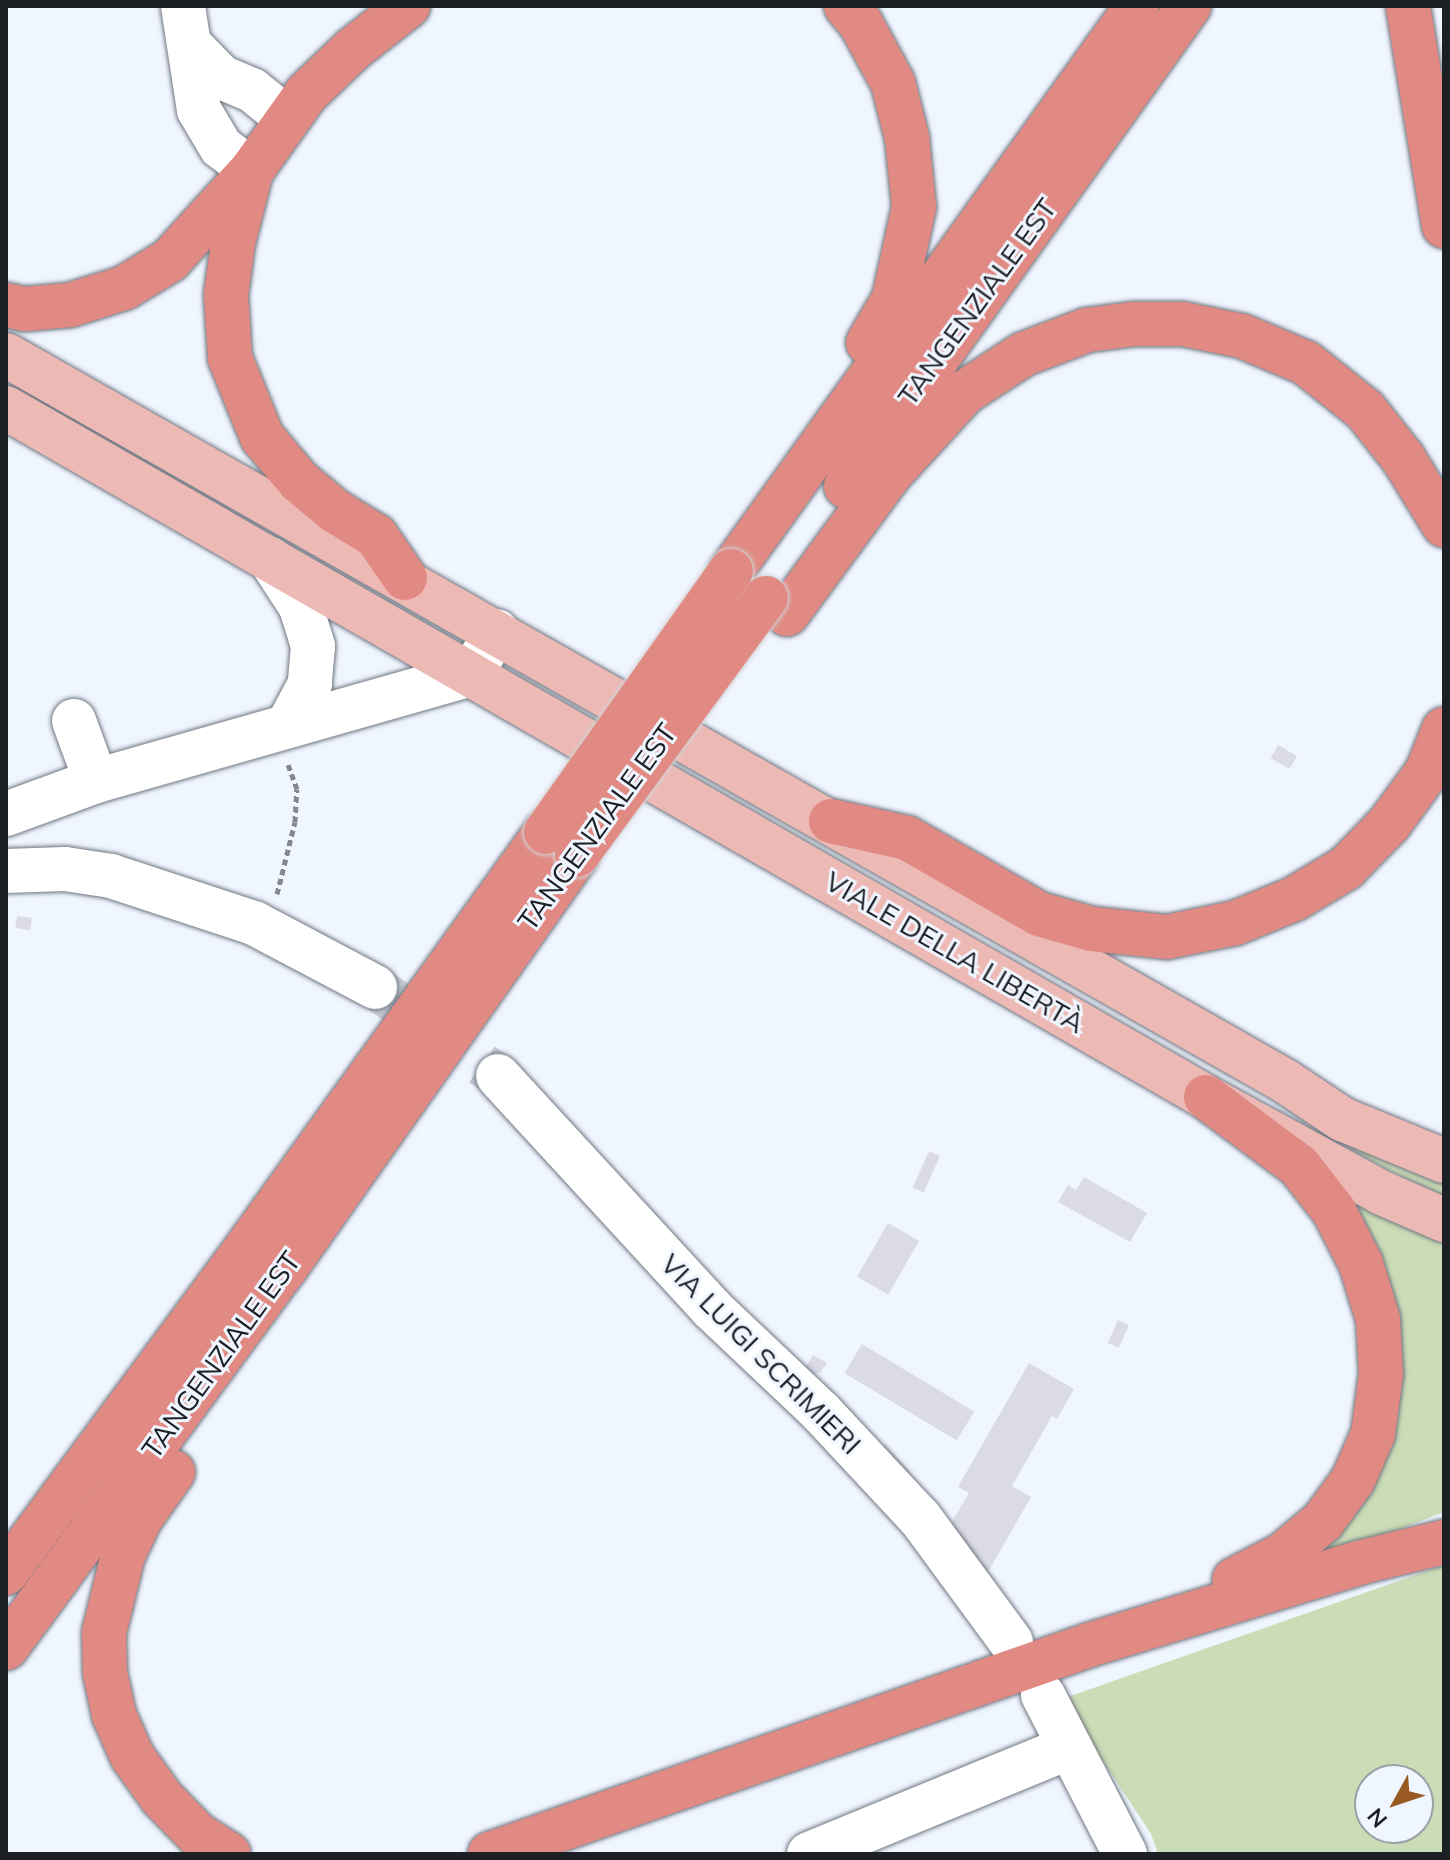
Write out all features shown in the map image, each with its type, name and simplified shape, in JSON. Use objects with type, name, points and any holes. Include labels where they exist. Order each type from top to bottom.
[{"type":"highway","points":[[6,305],[25,309],[70,305],[124,288],[170,260],[252,170],[306,94],[353,49],[408,6]]},
{"type":"highway","points":[[606,779],[640,661],[721,566],[894,299],[914,207],[907,138],[893,83],[861,24],[846,6]]},
{"type":"highway","name":"TANGENZIALE EST","points":[[721,566],[1137,6]]},
{"type":"highway","name":"TANGENZIALE EST","points":[[776,606],[1189,6]]},
{"type":"highway","points":[[1408,6],[1444,226]]},
{"type":"highway","points":[[252,170],[233,243],[226,295],[230,358],[262,437],[299,481],[335,511],[376,536],[405,578]]},
{"type":"highway","points":[[606,779],[714,708],[776,606],[965,392],[1024,354],[1087,330],[1133,324],[1183,324],[1242,336],[1306,363],[1365,410],[1403,458],[1444,525]]},
{"type":"highway","points":[[831,821],[907,838],[1039,914],[1092,929],[1167,937],[1235,923],[1294,899],[1346,868],[1389,824],[1427,772],[1444,729]]},
{"type":"highway","name":"TANGENZIALE EST","points":[[6,1648],[284,1270],[606,779]]},
{"type":"highway","name":"TANGENZIALE EST","points":[[6,1573],[250,1243],[561,844]]},
{"type":"highway","points":[[1089,1645],[1284,1554],[1323,1521],[1353,1480],[1373,1434],[1381,1374],[1378,1319],[1361,1264],[1334,1211],[1299,1166],[1206,1097]]},
{"type":"highway","points":[[6,1520],[42,1484],[171,1314],[250,1243]]},
{"type":"highway","points":[[229,1854],[198,1835],[180,1817],[132,1756],[114,1715],[105,1673],[104,1633],[123,1555],[140,1519],[240,1374],[284,1270]]},
{"type":"highway","points":[[492,1852],[1089,1645],[1362,1562],[1444,1542]]},
{"type":"main road","name":"VIALE DELLA LIBERTÀ","points":[[6,355],[831,821],[1285,1081],[1342,1119],[1444,1161]]},
{"type":"main road","name":"VIALE DELLA LIBERTÀ","points":[[6,408],[1206,1097],[1382,1193],[1444,1220]]},
{"type":"street","points":[[187,26],[221,77],[252,90],[288,119]]},
{"type":"street","points":[[187,26],[199,110],[221,147],[252,170]]},
{"type":"street","points":[[270,559],[301,607],[313,646],[310,684],[288,725]]},
{"type":"street","points":[[6,814],[96,781],[471,674],[497,631]]},
{"type":"street","points":[[74,721],[96,781]]},
{"type":"street","points":[[6,871],[65,869],[111,876],[254,923],[375,987]]},
{"type":"street","name":"VIA LUIGI SCRIMIERI","points":[[498,1076],[711,1308],[821,1412],[920,1518],[1011,1642]]},
{"type":"street","points":[[1043,1695],[1125,1854]]},
{"type":"street","points":[[809,1854],[1068,1748]]},
{"type":"path","points":[[288,725],[285,757],[297,789],[295,822],[275,902],[288,941]]},
{"type":"green space","points":[[1312,1122],[1444,1175],[1444,1197],[1371,1161],[1312,1125]]},
{"type":"green space","points":[[1339,1188],[1444,1237],[1444,1512],[1311,1564],[1334,1539],[1398,1404]]},
{"type":"green space","points":[[1444,1565],[1444,1854],[1158,1854],[1151,1834],[1062,1699]]},
{"type":"building","points":[[1278,745],[1297,756],[1290,769],[1270,758]]},
{"type":"building","points":[[17,916],[32,918],[30,930],[15,928]]},
{"type":"building","points":[[929,1151],[940,1156],[924,1192],[913,1188]]},
{"type":"building","points":[[1084,1177],[1147,1213],[1130,1242],[1058,1202],[1068,1185],[1076,1190]]},
{"type":"building","points":[[888,1223],[919,1241],[888,1295],[857,1277]]},
{"type":"building","points":[[1118,1320],[1129,1325],[1119,1348],[1108,1343]]},
{"type":"building","points":[[862,1344],[974,1411],[957,1441],[844,1373]]},
{"type":"building","points":[[813,1355],[827,1363],[820,1373],[809,1375],[804,1370]]},
{"type":"building","points":[[1029,1363],[1074,1389],[1057,1419],[1052,1416],[1012,1486],[1031,1497],[984,1579],[945,1533],[969,1493],[958,1487]]},
{"type":"building","points":[[886,1444],[912,1474],[894,1471],[876,1452]]},
{"type":"tunnel","points":[[375,987],[498,1076]]}]
